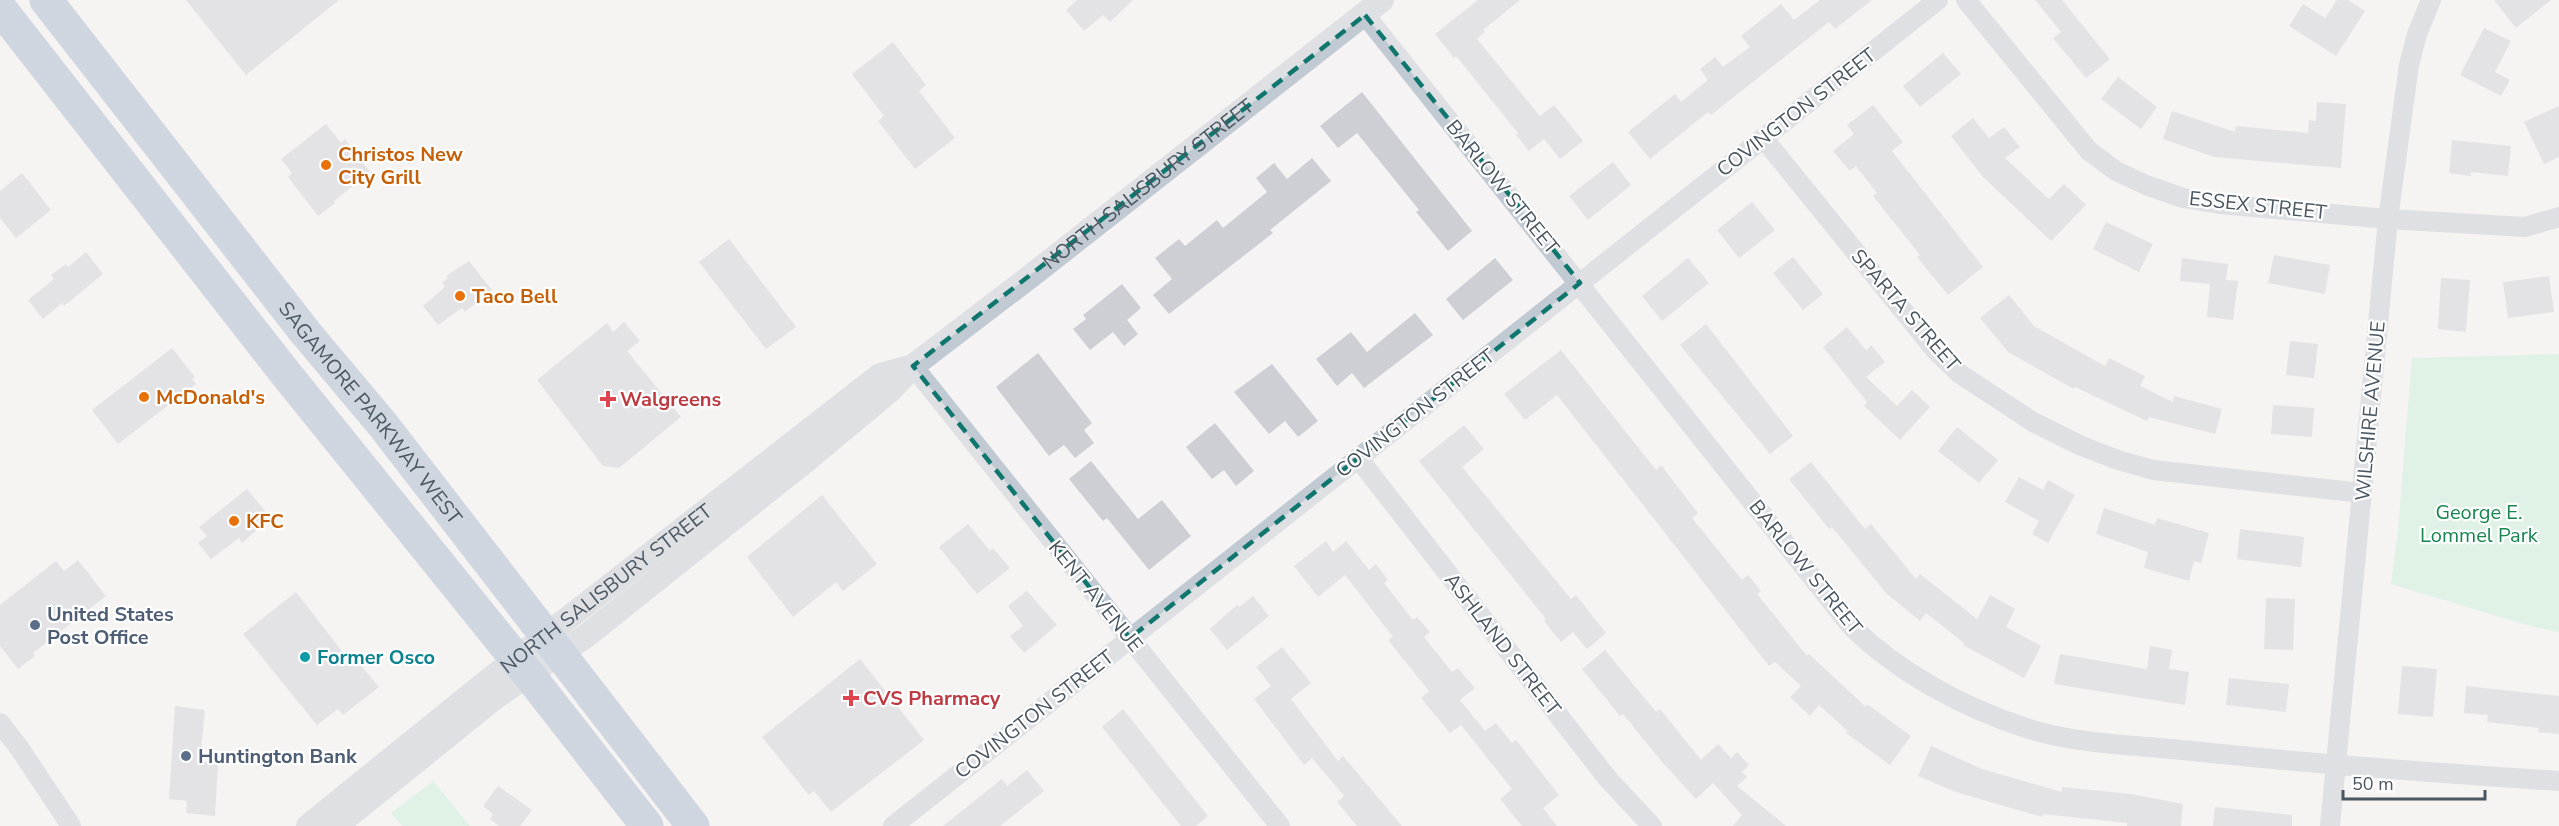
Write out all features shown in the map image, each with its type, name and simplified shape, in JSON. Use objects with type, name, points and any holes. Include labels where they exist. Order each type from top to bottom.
[{"type":"highway","name":"SAGAMORE PARKWAY WEST","points":[[46,0],[305,332],[378,419],[693,826]]},
{"type":"highway","name":"SAGAMORE PARKWAY WEST","points":[[0,8],[294,383],[647,826]]},
{"type":"street","name":"COVINGTON STREET","points":[[892,826],[1938,0]]},
{"type":"street","name":"ESSEX STREET","points":[[1966,0],[2089,151],[2116,171],[2183,198],[2219,204],[2388,219],[2525,227],[2559,217]]},
{"type":"street","name":"WILSHIRE AVENUE","points":[[2330,826],[2388,219],[2409,65],[2417,34],[2431,0]]},
{"type":"street","name":"NORTH SALISBURY STREET","points":[[308,826],[552,645],[880,375],[913,366],[1373,7]]},
{"type":"street","name":"BARLOW STREET","points":[[1373,7],[1580,283],[1851,626],[1886,658],[1954,698],[2028,728],[2083,740],[2336,766],[2559,781]]},
{"type":"street","name":"SPARTA STREET","points":[[1763,138],[1936,351],[1960,374],[2033,422],[2079,445],[2153,470],[2362,493]]},
{"type":"street","name":"KENT AVENUE","points":[[913,366],[1280,826]]},
{"type":"street","name":"ASHLAND STREET","points":[[1358,458],[1608,779],[1652,826]]},
{"type":"street","name":"NORTH SALISBURY STREET","points":[[336,826],[496,697],[522,667]]},
{"type":"street","points":[[0,723],[71,826]]},
{"type":"highlighted area","points":[[1365,15],[1580,283],[1130,638],[913,366]]},
{"type":"green space","name":"George E. Lommel Park","points":[[2559,354],[2559,632],[2530,626],[2391,584],[2398,530],[2412,358]]},
{"type":"green space","points":[[433,781],[470,826],[402,826],[391,813]]},
{"type":"building","points":[[186,0],[339,0],[246,75]]},
{"type":"building","points":[[1077,0],[1133,0],[1110,22],[1103,15],[1084,31],[1066,10]]},
{"type":"building","points":[[1478,0],[1520,0],[1483,30],[1485,32],[1477,39],[1540,116],[1554,105],[1583,141],[1560,159],[1544,139],[1529,151],[1516,135],[1518,133],[1456,56],[1454,58],[1435,34]]},
{"type":"building","points":[[1820,0],[1872,0],[1835,29],[1829,22],[1711,115],[1708,112],[1650,159],[1628,132],[1675,94],[1681,102],[1708,80],[1700,69],[1715,57],[1723,67],[1750,47],[1741,36],[1781,4],[1794,20]]},
{"type":"building","points":[[2035,0],[2062,0],[2110,59],[2086,78],[2053,38],[2061,32]]},
{"type":"building","points":[[2337,0],[2348,0],[2365,11],[2336,56],[2289,26],[2303,4],[2325,18]]},
{"type":"building","points":[[2494,0],[2551,0],[2516,28]]},
{"type":"building","points":[[2484,28],[2511,41],[2495,72],[2510,80],[2501,96],[2460,75]]},
{"type":"building","points":[[893,42],[926,85],[919,91],[955,138],[915,169],[878,121],[884,116],[852,74]]},
{"type":"building","points":[[1943,53],[1961,74],[1920,107],[1903,86]]},
{"type":"building","points":[[2118,77],[2157,107],[2141,129],[2101,99]]},
{"type":"building","points":[[1362,92],[1472,231],[1448,251],[1416,212],[1419,210],[1357,133],[1338,148],[1320,126]]},
{"type":"building","points":[[2317,102],[2346,104],[2341,168],[2214,157],[2163,139],[2172,111],[2235,132],[2236,126],[2308,133],[2309,120],[2316,121]]},
{"type":"building","points":[[1873,105],[1903,142],[1892,151],[1983,267],[1948,295],[1917,257],[1920,255],[1873,196],[1877,193],[1856,166],[1850,171],[1833,151],[1854,134],[1847,125]]},
{"type":"building","points":[[2559,106],[2559,157],[2544,164],[2524,122]]},
{"type":"building","points":[[1973,118],[1989,138],[2004,127],[2020,147],[2005,158],[2049,199],[2064,184],[2086,205],[2051,241],[1983,177],[1951,136]]},
{"type":"building","name":"Christos New City Grill","points":[[326,124],[341,143],[345,139],[370,172],[318,216],[288,177],[292,173],[281,159]]},
{"type":"building","points":[[2452,140],[2511,146],[2508,176],[2471,172],[2471,176],[2449,173]]},
{"type":"building","points":[[1312,158],[1331,181],[1270,230],[1273,233],[1169,314],[1153,295],[1172,279],[1155,258],[1179,239],[1185,246],[1217,220],[1223,228],[1267,192],[1256,178],[1274,163],[1287,179]]},
{"type":"building","points":[[1613,162],[1631,185],[1588,220],[1569,196]]},
{"type":"building","points":[[22,173],[51,210],[16,238],[0,218],[0,191]]},
{"type":"building","points":[[1752,202],[1775,230],[1739,258],[1717,230]]},
{"type":"building","points":[[2106,222],[2153,244],[2139,272],[2093,249]]},
{"type":"building","points":[[729,239],[796,327],[766,349],[699,262]]},
{"type":"building","points":[[86,252],[103,274],[64,306],[62,303],[43,319],[28,300],[54,279],[51,275],[66,264],[68,267]]},
{"type":"building","points":[[2274,255],[2330,265],[2325,294],[2268,283]]},
{"type":"building","points":[[1793,257],[1823,294],[1803,310],[1773,273]]},
{"type":"building","points":[[1495,258],[1513,280],[1463,320],[1446,299]]},
{"type":"building","points":[[1688,258],[1709,283],[1662,321],[1642,296]]},
{"type":"building","points":[[2182,258],[2228,264],[2226,280],[2238,281],[2233,320],[2207,317],[2210,284],[2180,281]]},
{"type":"building","name":"Taco Bell","points":[[469,261],[492,290],[465,312],[462,308],[438,325],[423,306],[445,287],[442,283],[448,278],[446,276]]},
{"type":"building","points":[[2549,276],[2554,312],[2508,318],[2503,282]]},
{"type":"building","points":[[2441,278],[2470,280],[2466,332],[2438,329]]},
{"type":"building","points":[[1122,284],[1141,308],[1127,320],[1138,334],[1124,346],[1113,332],[1090,350],[1073,329],[1086,319],[1083,315]]},
{"type":"building","points":[[2009,295],[2034,326],[2105,366],[2109,358],[2145,376],[2140,386],[2173,402],[2174,396],[2222,409],[2215,434],[2149,417],[2147,421],[2075,387],[2074,389],[2008,352],[1980,318]]},
{"type":"building","points":[[1415,313],[1433,335],[1364,388],[1352,373],[1337,386],[1316,359],[1351,332],[1367,352]]},
{"type":"building","name":"Walgreens","points":[[624,322],[640,341],[627,351],[681,417],[619,468],[603,466],[537,380],[607,323],[613,332]]},
{"type":"building","points":[[1706,324],[1793,436],[1770,454],[1680,345]]},
{"type":"building","points":[[1847,327],[1866,350],[1871,345],[1885,362],[1866,377],[1897,406],[1912,390],[1930,407],[1900,440],[1864,406],[1867,402],[1823,347]]},
{"type":"building","points":[[2290,341],[2318,344],[2314,378],[2286,375]]},
{"type":"building","name":"McDonald's","points":[[172,348],[195,377],[192,379],[196,384],[118,444],[92,410]]},
{"type":"building","points":[[1561,350],[1656,470],[1661,465],[1698,513],[1692,518],[1742,580],[1748,575],[1761,591],[1757,594],[1807,656],[1809,654],[1866,707],[1867,704],[1911,736],[1890,765],[1846,733],[1848,731],[1819,705],[1810,716],[1790,697],[1801,686],[1775,662],[1769,666],[1557,395],[1525,420],[1504,394]]},
{"type":"building","points":[[1038,353],[1092,423],[1084,430],[1094,443],[1075,458],[1064,445],[1049,456],[996,387]]},
{"type":"building","points":[[1272,364],[1318,421],[1298,437],[1285,421],[1269,434],[1234,392]]},
{"type":"building","points":[[2273,405],[2314,408],[2312,437],[2271,434]]},
{"type":"building","points":[[1215,423],[1254,471],[1236,486],[1224,470],[1212,479],[1186,447]]},
{"type":"building","points":[[1464,425],[1484,449],[1462,467],[1571,599],[1576,595],[1606,633],[1587,649],[1573,632],[1561,642],[1544,621],[1546,619],[1419,461]]},
{"type":"building","points":[[1957,427],[1998,460],[1979,483],[1938,451]]},
{"type":"building","points":[[1091,461],[1138,519],[1162,500],[1191,536],[1149,570],[1107,518],[1103,521],[1069,479]]},
{"type":"building","points":[[1811,462],[1865,529],[1871,524],[1916,579],[1920,574],[1977,619],[1990,595],[2015,609],[2006,627],[2041,646],[2024,678],[1963,645],[1964,643],[1926,613],[1920,621],[1886,593],[1832,527],[1829,529],[1789,479]]},
{"type":"building","points":[[2019,477],[2043,490],[2048,480],[2075,495],[2048,543],[2032,534],[2039,521],[2005,502]]},
{"type":"building","name":"KFC","points":[[247,489],[269,516],[242,543],[239,538],[211,559],[198,543],[207,536],[199,527]]},
{"type":"building","points":[[822,495],[877,564],[843,591],[836,582],[793,617],[747,557]]},
{"type":"building","points":[[2104,508],[2155,525],[2157,518],[2209,533],[2201,563],[2194,561],[2189,581],[2144,568],[2148,552],[2096,534]]},
{"type":"building","points":[[968,524],[990,551],[993,548],[1010,568],[977,594],[939,547]]},
{"type":"building","points":[[2240,529],[2304,537],[2301,567],[2237,559]]},
{"type":"building","points":[[1326,541],[1333,552],[1346,541],[1369,570],[1376,564],[1388,580],[1384,583],[1413,620],[1417,617],[1430,632],[1424,637],[1452,672],[1458,668],[1475,688],[1460,700],[1485,731],[1496,723],[1512,743],[1516,740],[1559,795],[1543,808],[1557,826],[1522,826],[1500,799],[1512,789],[1461,725],[1450,733],[1421,698],[1429,691],[1388,640],[1393,637],[1345,575],[1318,597],[1294,566]]},
{"type":"building","name":"United States Post Office","points":[[78,560],[106,596],[33,653],[35,656],[18,669],[0,646],[0,605],[56,561],[64,571]]},
{"type":"building","points":[[1027,591],[1057,625],[1024,653],[1010,636],[1023,626],[1008,606]]},
{"type":"building","name":"Former Osco","points":[[296,592],[348,659],[353,656],[379,687],[343,715],[338,709],[317,725],[243,634]]},
{"type":"building","points":[[1253,596],[1269,616],[1227,650],[1210,629],[1237,605],[1239,607]]},
{"type":"building","points":[[2266,598],[2295,599],[2293,650],[2264,649]]},
{"type":"building","points":[[2150,646],[2172,650],[2169,669],[2189,672],[2185,705],[2054,684],[2060,654],[2147,669]]},
{"type":"building","points":[[1282,647],[1311,683],[1291,699],[1338,761],[1343,756],[1402,826],[1357,826],[1337,802],[1344,796],[1312,758],[1304,765],[1254,699],[1271,686],[1256,667]]},
{"type":"building","points":[[1605,650],[1656,712],[1660,709],[1701,760],[1718,744],[1731,758],[1737,752],[1749,765],[1742,772],[1747,777],[1737,786],[1786,826],[1733,826],[1742,815],[1713,783],[1696,799],[1623,714],[1620,716],[1582,669]]},
{"type":"building","name":"CVS Pharmacy","points":[[860,659],[924,740],[831,812],[814,791],[809,795],[762,737]]},
{"type":"building","points":[[2402,666],[2437,669],[2433,717],[2398,714]]},
{"type":"building","points":[[2229,678],[2289,684],[2286,712],[2226,705]]},
{"type":"building","points":[[2466,686],[2559,696],[2559,734],[2538,732],[2539,728],[2487,722],[2488,715],[2464,713]]},
{"type":"building","name":"Huntington Bank","points":[[175,706],[205,710],[200,761],[218,763],[215,816],[186,813],[187,801],[169,799]]},
{"type":"building","points":[[1123,709],[1208,816],[1196,826],[1181,826],[1102,727]]},
{"type":"building","points":[[1931,746],[1982,769],[2062,792],[2062,787],[2131,794],[2183,804],[2181,826],[2127,826],[2127,823],[2043,814],[2042,817],[1956,792],[1918,776]]},
{"type":"building","points":[[1027,770],[1044,791],[1000,826],[943,826],[1002,779],[1007,786]]},
{"type":"building","points":[[498,786],[532,810],[520,826],[499,826],[490,819],[493,814],[483,806]]},
{"type":"building","points":[[2215,807],[2292,815],[2292,826],[2213,826]]},
{"type":"place","name":"Christos New City Grill","points":[[326,165]]},
{"type":"place","name":"Taco Bell","points":[[460,296]]},
{"type":"place","name":"McDonald's","points":[[144,397]]},
{"type":"place","name":"Walgreens","points":[[608,399]]},
{"type":"place","name":"KFC","points":[[234,521]]},
{"type":"place","name":"United States Post Office","points":[[35,625]]},
{"type":"place","name":"Former Osco","points":[[305,657]]},
{"type":"place","name":"CVS Pharmacy","points":[[851,698]]},
{"type":"place","name":"Huntington Bank","points":[[186,756]]}]
